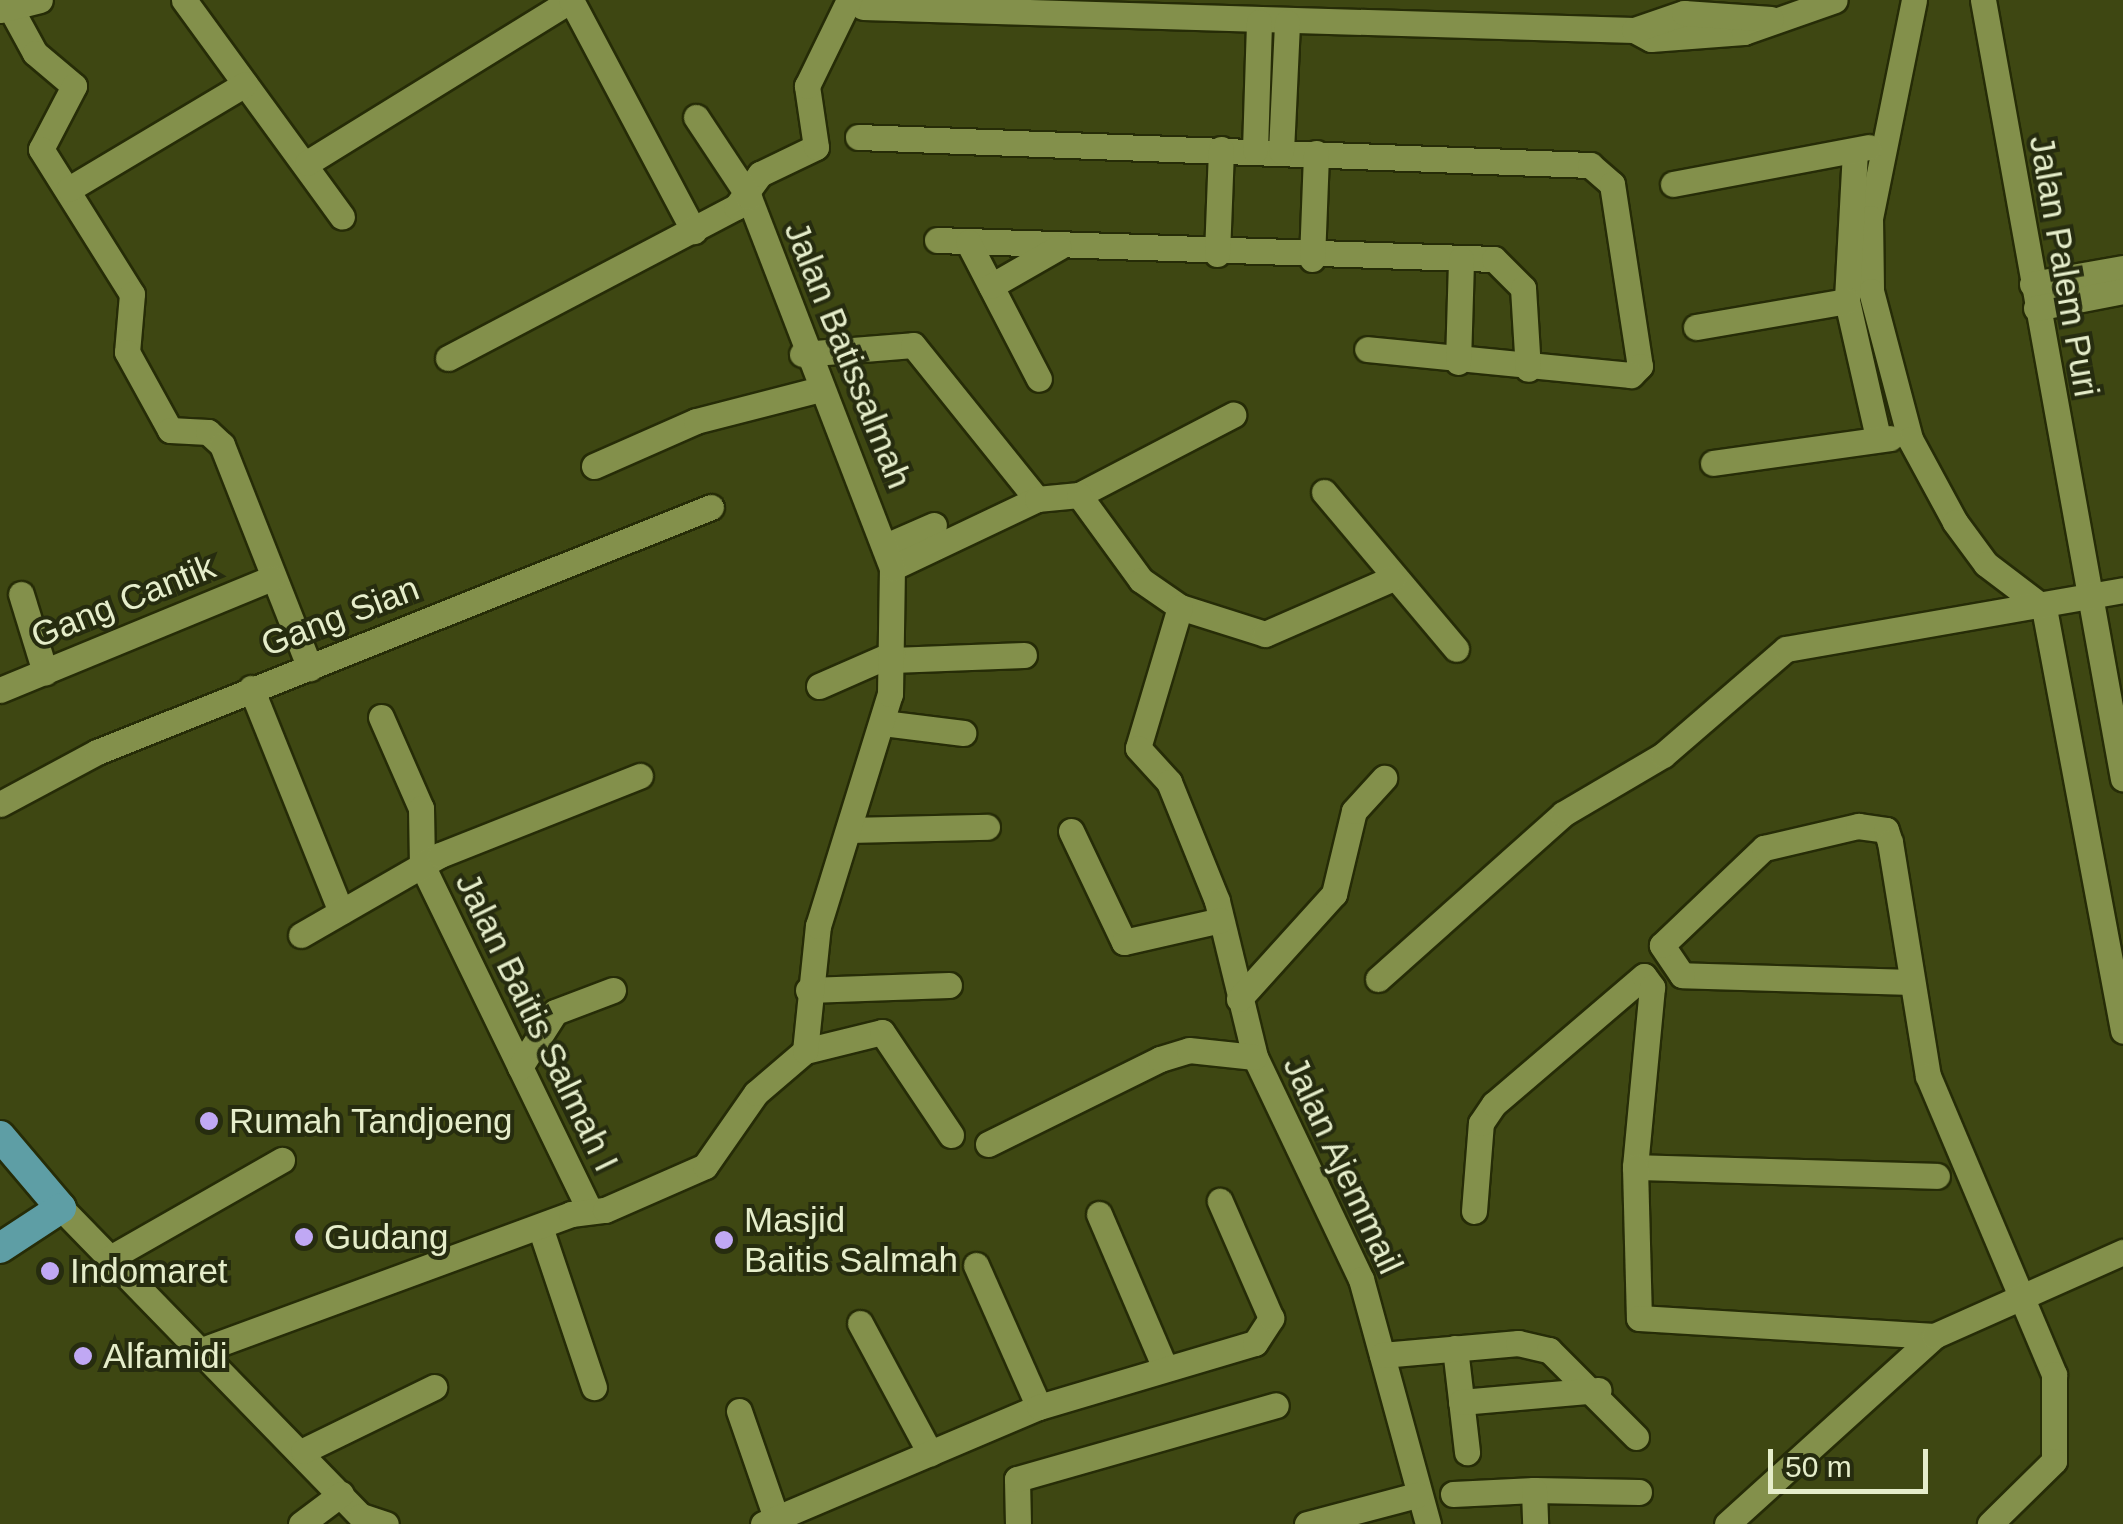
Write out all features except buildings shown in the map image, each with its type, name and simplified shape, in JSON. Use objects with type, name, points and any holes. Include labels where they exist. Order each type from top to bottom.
[{"type":"main road","points":[[0,1136],[61,1208],[0,1248]]},
{"type":"street","points":[[40,0],[6,6],[35,53],[74,86],[40,142],[132,294],[127,352],[170,430],[208,432],[222,445],[310,668]]},
{"type":"street","points":[[184,0],[307,163],[342,217]]},
{"type":"street","points":[[307,163],[571,0],[694,231]]},
{"type":"street","points":[[856,4],[1259,22],[1646,22],[1685,17],[1771,19],[1835,0]]},
{"type":"street","points":[[1925,0],[1914,0],[1882,144],[1870,218],[1871,291],[1910,439],[1986,564],[2044,608],[2123,1031]]},
{"type":"street","name":"Jalan Palem Puri","points":[[1983,0],[2086,598],[2123,779]]},
{"type":"street","name":"Jalan Batissalmah","points":[[856,4],[807,86],[816,147],[760,174],[748,197],[802,354],[890,556]]},
{"type":"street","points":[[1259,22],[1268,151]]},
{"type":"street","points":[[1268,151],[1287,22]]},
{"type":"street","points":[[69,190],[246,84]]},
{"type":"street","points":[[448,358],[694,231],[748,197],[696,116]]},
{"type":"street","points":[[858,137],[1590,164],[1606,175],[1640,366],[1616,379],[1368,349]]},
{"type":"street","points":[[1673,184],[1882,144]]},
{"type":"street","points":[[1217,254],[1221,149]]},
{"type":"street","points":[[1855,150],[1847,301],[1878,438]]},
{"type":"street","points":[[1312,259],[1316,153]]},
{"type":"street","points":[[936,240],[1312,259],[1494,259],[1516,272],[1528,369]]},
{"type":"street","points":[[968,242],[1039,379]]},
{"type":"street","points":[[991,286],[1059,247]]},
{"type":"street","points":[[1458,362],[1461,259]]},
{"type":"street","points":[[2034,296],[2123,268]]},
{"type":"street","points":[[2034,296],[2123,291]]},
{"type":"street","points":[[1696,328],[1847,301]]},
{"type":"street","points":[[802,354],[908,341],[1037,500]]},
{"type":"street","points":[[594,466],[696,421],[817,390]]},
{"type":"street","points":[[890,556],[1037,500],[1079,495],[1233,415]]},
{"type":"street","points":[[1714,464],[1878,438],[1910,439]]},
{"type":"street","points":[[1324,492],[1456,650]]},
{"type":"street","points":[[1079,495],[1141,580],[1180,607],[1276,634],[1394,578]]},
{"type":"street","name":"Gang Sian","points":[[0,804],[252,688],[711,506]]},
{"type":"street","points":[[890,556],[934,525]]},
{"type":"street","points":[[805,1050],[808,990],[883,722],[892,657],[890,556]]},
{"type":"street","name":"Gang Cantik","points":[[0,690],[272,578]]},
{"type":"street","points":[[1378,979],[1563,814],[1663,755],[1786,649],[2044,608],[2123,590]]},
{"type":"street","points":[[21,594],[45,672]]},
{"type":"street","name":"Jalan Ajemmail","points":[[1180,607],[1139,732],[1143,757],[1169,782],[1221,920],[1255,1057],[1361,1279],[1428,1524]]},
{"type":"street","points":[[820,686],[892,657],[1024,655]]},
{"type":"street","points":[[252,688],[342,912]]},
{"type":"street","points":[[381,717],[421,808],[422,865]]},
{"type":"street","points":[[883,722],[963,732]]},
{"type":"street","points":[[301,935],[422,865],[640,776]]},
{"type":"street","points":[[1239,998],[1334,894],[1354,811],[1384,778]]},
{"type":"street","points":[[1912,982],[1682,975],[1662,944],[1764,848],[1874,825],[1890,842],[1928,1076],[2027,1298],[2054,1374],[2054,1460],[1990,1524]]},
{"type":"street","points":[[850,830],[987,827]]},
{"type":"street","points":[[1071,832],[1124,942],[1221,920]]},
{"type":"street","name":"Jalan Baitis Salmah I","points":[[422,865],[589,1209]]},
{"type":"street","points":[[1474,1211],[1481,1123],[1494,1104],[1644,976],[1652,987],[1636,1167],[1634,1310],[1646,1323],[1934,1336]]},
{"type":"street","points":[[808,990],[948,984]]},
{"type":"street","points":[[520,1067],[555,1012],[613,990]]},
{"type":"street","points":[[202,1350],[704,1166],[756,1093],[805,1050],[882,1032],[951,1134]]},
{"type":"street","points":[[988,1144],[1160,1059],[1190,1050],[1255,1057]]},
{"type":"street","points":[[110,1258],[282,1160]]},
{"type":"street","points":[[1636,1167],[1937,1176]]},
{"type":"street","points":[[739,1412],[769,1519],[1039,1407],[1164,1366],[1255,1344],[1269,1328],[1220,1201]]},
{"type":"street","points":[[61,1208],[364,1514]]},
{"type":"street","points":[[1100,1214],[1164,1366]]},
{"type":"street","points":[[540,1226],[594,1387]]},
{"type":"street","points":[[1728,1524],[1934,1336],[2027,1298],[2123,1252]]},
{"type":"street","points":[[976,1265],[1039,1407]]},
{"type":"street","points":[[860,1323],[930,1454]]},
{"type":"street","points":[[1382,1355],[1455,1348],[1549,1350],[1598,1390],[1636,1437]]},
{"type":"street","points":[[1455,1348],[1467,1452]]},
{"type":"street","points":[[303,1452],[434,1388]]},
{"type":"street","points":[[1461,1402],[1598,1390]]},
{"type":"street","points":[[1018,1524],[1017,1479],[1276,1406]]},
{"type":"street","points":[[1534,1490],[1535,1524]]},
{"type":"street","points":[[1453,1494],[1534,1490],[1639,1492]]},
{"type":"street","points":[[1307,1524],[1417,1495]]},
{"type":"street","points":[[301,1524],[364,1514]]},
{"type":"street","points":[[330,1524],[364,1514]]},
{"type":"place","name":"Rumah Tandjoeng","points":[[209,1121]]},
{"type":"place","name":"Gudang","points":[[304,1237]]},
{"type":"place","name":"Masjid Baitis Salmah","points":[[724,1240]]},
{"type":"place","name":"Indomaret","points":[[50,1271]]},
{"type":"place","name":"Alfamidi","points":[[83,1356]]}]
